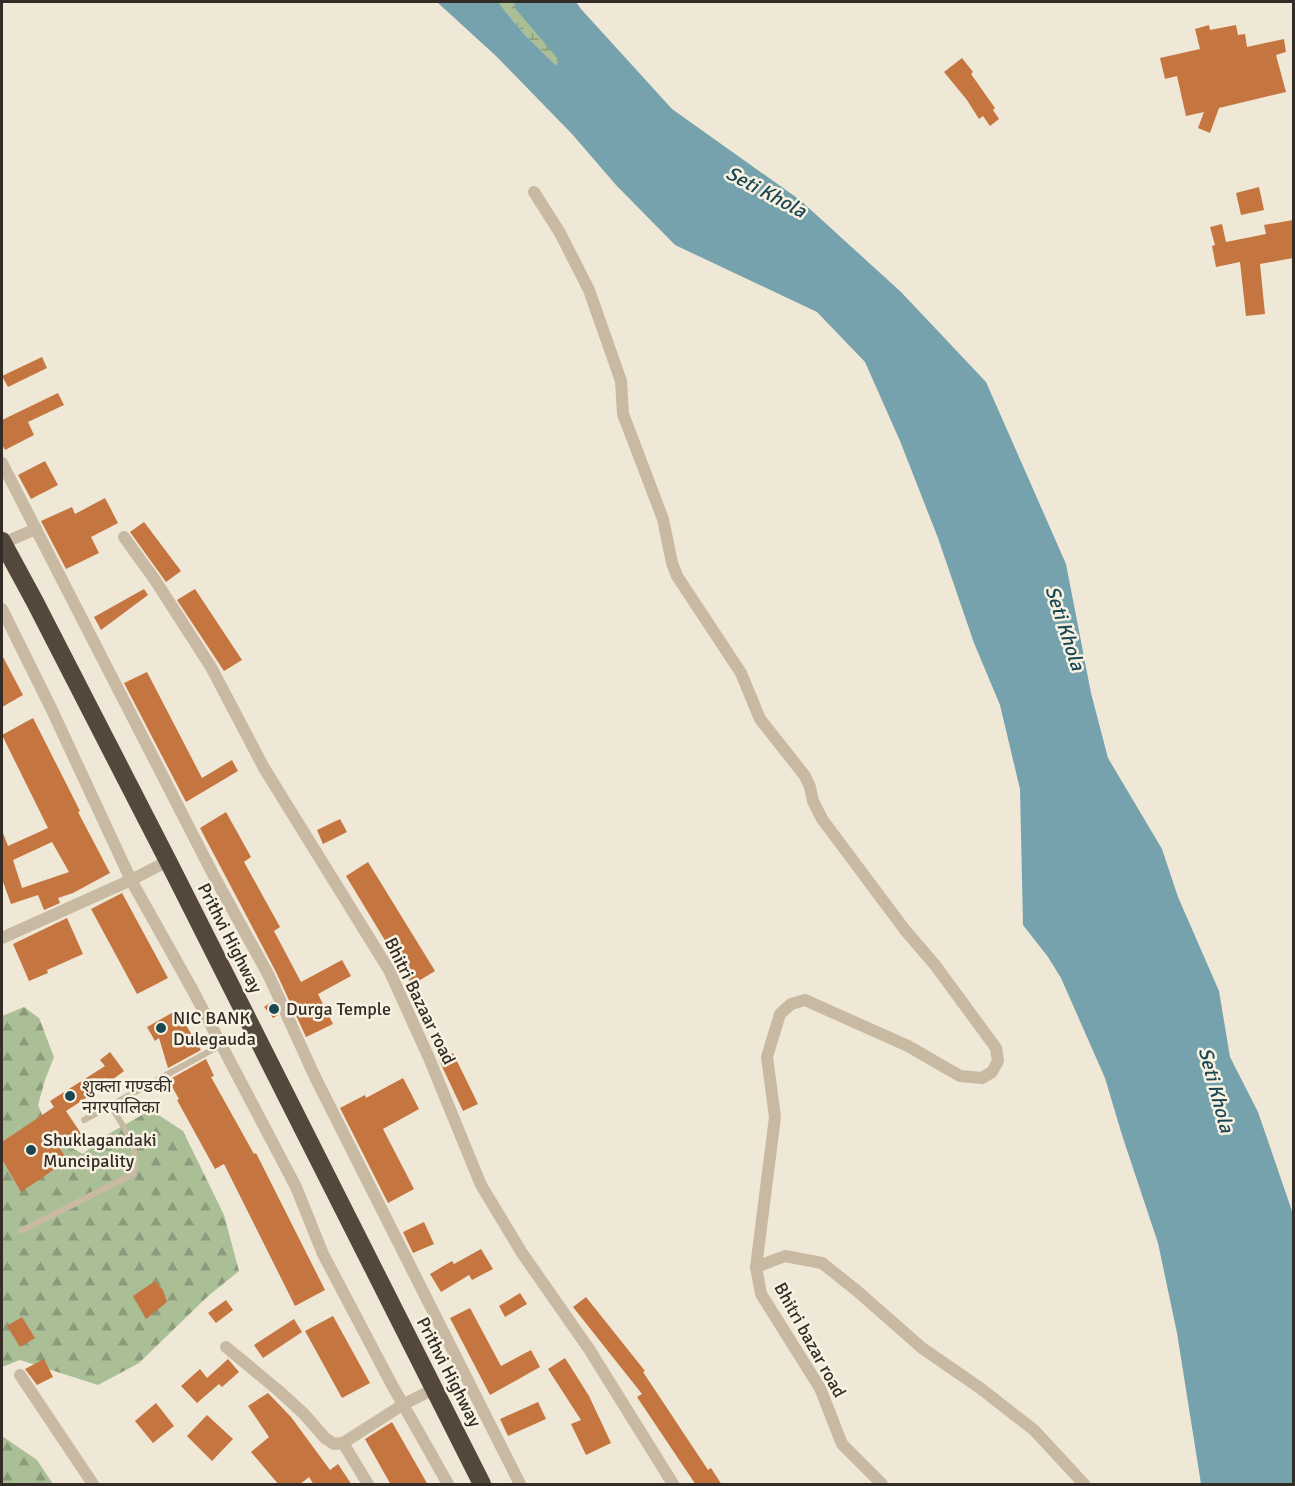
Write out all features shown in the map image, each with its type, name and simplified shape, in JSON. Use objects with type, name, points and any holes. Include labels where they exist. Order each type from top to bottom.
[{"type":"highway","name":"Prithvi Highway","points":[[2,542],[168,861],[482,1485]]},
{"type":"street","name":"Bhitri bazar road","points":[[534,192],[560,233],[590,290],[621,381],[623,414],[663,519],[677,576],[741,674],[760,718],[805,776],[822,819],[898,920],[936,965],[996,1048],[998,1060],[992,1072],[982,1078],[960,1076],[908,1046],[805,1000],[791,1004],[780,1014],[767,1057],[775,1117],[756,1267],[761,1294],[820,1388],[843,1444],[882,1485]]},
{"type":"street","points":[[2,463],[215,878],[269,976],[321,1088],[520,1485]]},
{"type":"street","points":[[2,542],[36,529]]},
{"type":"street","name":"Bhitri Bazaar road","points":[[124,537],[155,580],[211,667],[264,768],[389,970],[429,1058],[481,1185],[673,1485]]},
{"type":"street","points":[[2,609],[131,880],[222,1045],[296,1187],[323,1254],[448,1485]]},
{"type":"street","points":[[2,938],[168,861]]},
{"type":"street","points":[[756,1267],[784,1256],[822,1263],[922,1348],[980,1388],[1034,1430],[1084,1485]]},
{"type":"street","points":[[226,1347],[296,1407],[325,1438],[334,1444],[343,1443],[404,1404],[434,1389]]},
{"type":"street","points":[[20,1375],[93,1485]]},
{"type":"street","points":[[343,1443],[368,1485]]},
{"type":"lane","points":[[84,1120],[222,1045]]},
{"type":"lane","points":[[21,1231],[133,1174],[137,1165],[135,1149],[111,1106]]},
{"type":"green space","points":[[498,2],[538,2],[543,6],[564,47],[556,67],[523,33]]},
{"type":"green space","points":[[24,1007],[39,1018],[54,1057],[38,1105],[52,1137],[83,1154],[103,1137],[151,1110],[183,1131],[224,1215],[239,1271],[207,1297],[139,1363],[98,1385],[20,1360],[2,1367],[2,1016]]},
{"type":"green space","points":[[2,1436],[37,1460],[53,1484],[2,1484]]},
{"type":"water","points":[[437,2],[498,2],[523,33],[556,66],[564,47],[543,6],[538,2],[576,2],[672,109],[800,200],[901,292],[986,382],[1066,564],[1091,693],[1108,758],[1162,849],[1178,897],[1219,991],[1230,1057],[1258,1112],[1293,1214],[1293,1484],[1201,1484],[1177,1333],[1158,1243],[1105,1078],[1061,978],[1023,925],[1020,789],[1000,705],[974,643],[938,538],[900,441],[865,362],[817,312],[675,245],[496,56]]},
{"type":"building","points":[[1209,25],[1210,30],[1236,25],[1238,35],[1245,34],[1247,47],[1284,39],[1286,52],[1276,55],[1286,92],[1219,108],[1210,133],[1198,128],[1204,112],[1186,116],[1177,76],[1165,79],[1160,58],[1200,49],[1195,29]]},
{"type":"building","points":[[962,58],[995,108],[993,110],[999,119],[990,126],[983,116],[979,119],[944,72]]},
{"type":"building","points":[[1259,187],[1264,210],[1241,215],[1236,193]]},
{"type":"building","points":[[1293,220],[1293,258],[1260,264],[1265,314],[1246,316],[1240,262],[1216,267],[1212,246],[1215,245],[1210,227],[1222,224],[1226,242],[1266,234],[1264,225]]},
{"type":"building","points":[[42,357],[47,368],[8,387],[2,376]]},
{"type":"building","points":[[58,393],[64,405],[28,422],[34,435],[5,450],[2,444],[2,420]]},
{"type":"building","points":[[45,461],[58,485],[31,499],[18,475]]},
{"type":"building","points":[[105,498],[118,523],[91,537],[99,553],[66,569],[41,521],[72,507],[75,514]]},
{"type":"building","points":[[144,522],[181,571],[166,582],[130,532]]},
{"type":"building","points":[[144,589],[148,595],[101,630],[94,617]]},
{"type":"building","points":[[195,589],[242,660],[224,671],[177,600]]},
{"type":"building","points":[[2,655],[23,695],[2,707]]},
{"type":"building","points":[[147,672],[202,778],[232,760],[238,771],[186,802],[124,683]]},
{"type":"building","points":[[33,718],[110,873],[73,893],[58,898],[60,903],[44,910],[38,895],[11,904],[2,879],[2,833],[8,846],[48,828],[2,735]],"holes":[[[52,842],[69,872],[22,888],[13,860]]]},
{"type":"building","points":[[226,812],[251,857],[244,862],[280,927],[274,931],[301,982],[342,960],[351,976],[318,994],[333,1024],[306,1037],[276,972],[200,828]]},
{"type":"building","points":[[340,819],[347,832],[323,844],[317,830]]},
{"type":"building","points":[[368,862],[435,971],[412,985],[346,876]]},
{"type":"building","points":[[122,893],[168,978],[137,994],[91,909]]},
{"type":"building","points":[[67,918],[83,954],[29,981],[13,944]]},
{"type":"building","name":"Durga Temple","points":[[272,1002],[278,1015],[273,1018],[264,1007]]},
{"type":"building","points":[[177,1010],[201,1050],[168,1068],[159,1038],[155,1041],[147,1027]]},
{"type":"building","points":[[110,1052],[124,1071],[66,1111],[82,1135],[60,1149],[68,1160],[21,1192],[2,1159],[2,1142],[54,1107],[50,1101],[105,1066],[100,1060]]},
{"type":"building","points":[[453,1053],[478,1104],[463,1111],[439,1060]]},
{"type":"building","points":[[206,1059],[214,1076],[211,1077],[254,1154],[256,1153],[325,1290],[295,1306],[224,1164],[215,1169],[171,1085],[172,1078]]},
{"type":"building","points":[[403,1078],[419,1109],[383,1129],[414,1189],[388,1203],[340,1108],[365,1095],[366,1098]]},
{"type":"building","points":[[424,1222],[434,1244],[413,1253],[403,1232]]},
{"type":"building","points":[[481,1249],[493,1269],[472,1280],[469,1275],[441,1292],[430,1274],[452,1261],[454,1264]]},
{"type":"building","points":[[155,1281],[163,1290],[167,1302],[146,1319],[133,1296]]},
{"type":"building","points":[[520,1293],[527,1304],[505,1317],[499,1306]]},
{"type":"building","points":[[586,1297],[645,1371],[643,1372],[708,1470],[711,1468],[722,1485],[696,1485],[637,1397],[642,1394],[573,1307]]},
{"type":"building","points":[[226,1300],[233,1310],[216,1323],[208,1313]]},
{"type":"building","points":[[470,1308],[501,1366],[531,1350],[540,1367],[490,1395],[450,1318]]},
{"type":"building","points":[[333,1316],[370,1383],[342,1398],[305,1331]]},
{"type":"building","points":[[22,1317],[35,1338],[20,1347],[7,1326]]},
{"type":"building","points":[[294,1319],[302,1332],[263,1358],[254,1345]]},
{"type":"building","points":[[565,1358],[589,1396],[611,1443],[586,1455],[571,1424],[581,1420],[548,1369]]},
{"type":"building","points":[[44,1359],[53,1377],[37,1385],[25,1369]]},
{"type":"building","points":[[228,1359],[239,1372],[222,1387],[219,1384],[197,1403],[181,1386],[200,1369],[207,1378]]},
{"type":"building","points":[[268,1393],[291,1417],[330,1470],[338,1464],[352,1485],[314,1485],[309,1477],[299,1485],[279,1485],[251,1452],[269,1437],[248,1406]]},
{"type":"building","points":[[538,1402],[546,1419],[508,1436],[500,1419]]},
{"type":"building","points":[[156,1403],[174,1426],[153,1443],[135,1421]]},
{"type":"building","points":[[207,1415],[233,1439],[212,1461],[187,1436]]},
{"type":"building","points":[[392,1422],[428,1485],[391,1485],[365,1439]]},
{"type":"waterway","name":"Seti Khola","points":[[527,2],[586,72]]},
{"type":"place","name":"Durga Temple","points":[[274,1009]]},
{"type":"place","name":"NIC BANK Dulegauda","points":[[161,1028]]},
{"type":"place","name":"शुक्ला गण्डकी नगरपालिका","points":[[70,1096]]},
{"type":"place","name":"Shuklagandaki Muncipality","points":[[31,1150]]}]
